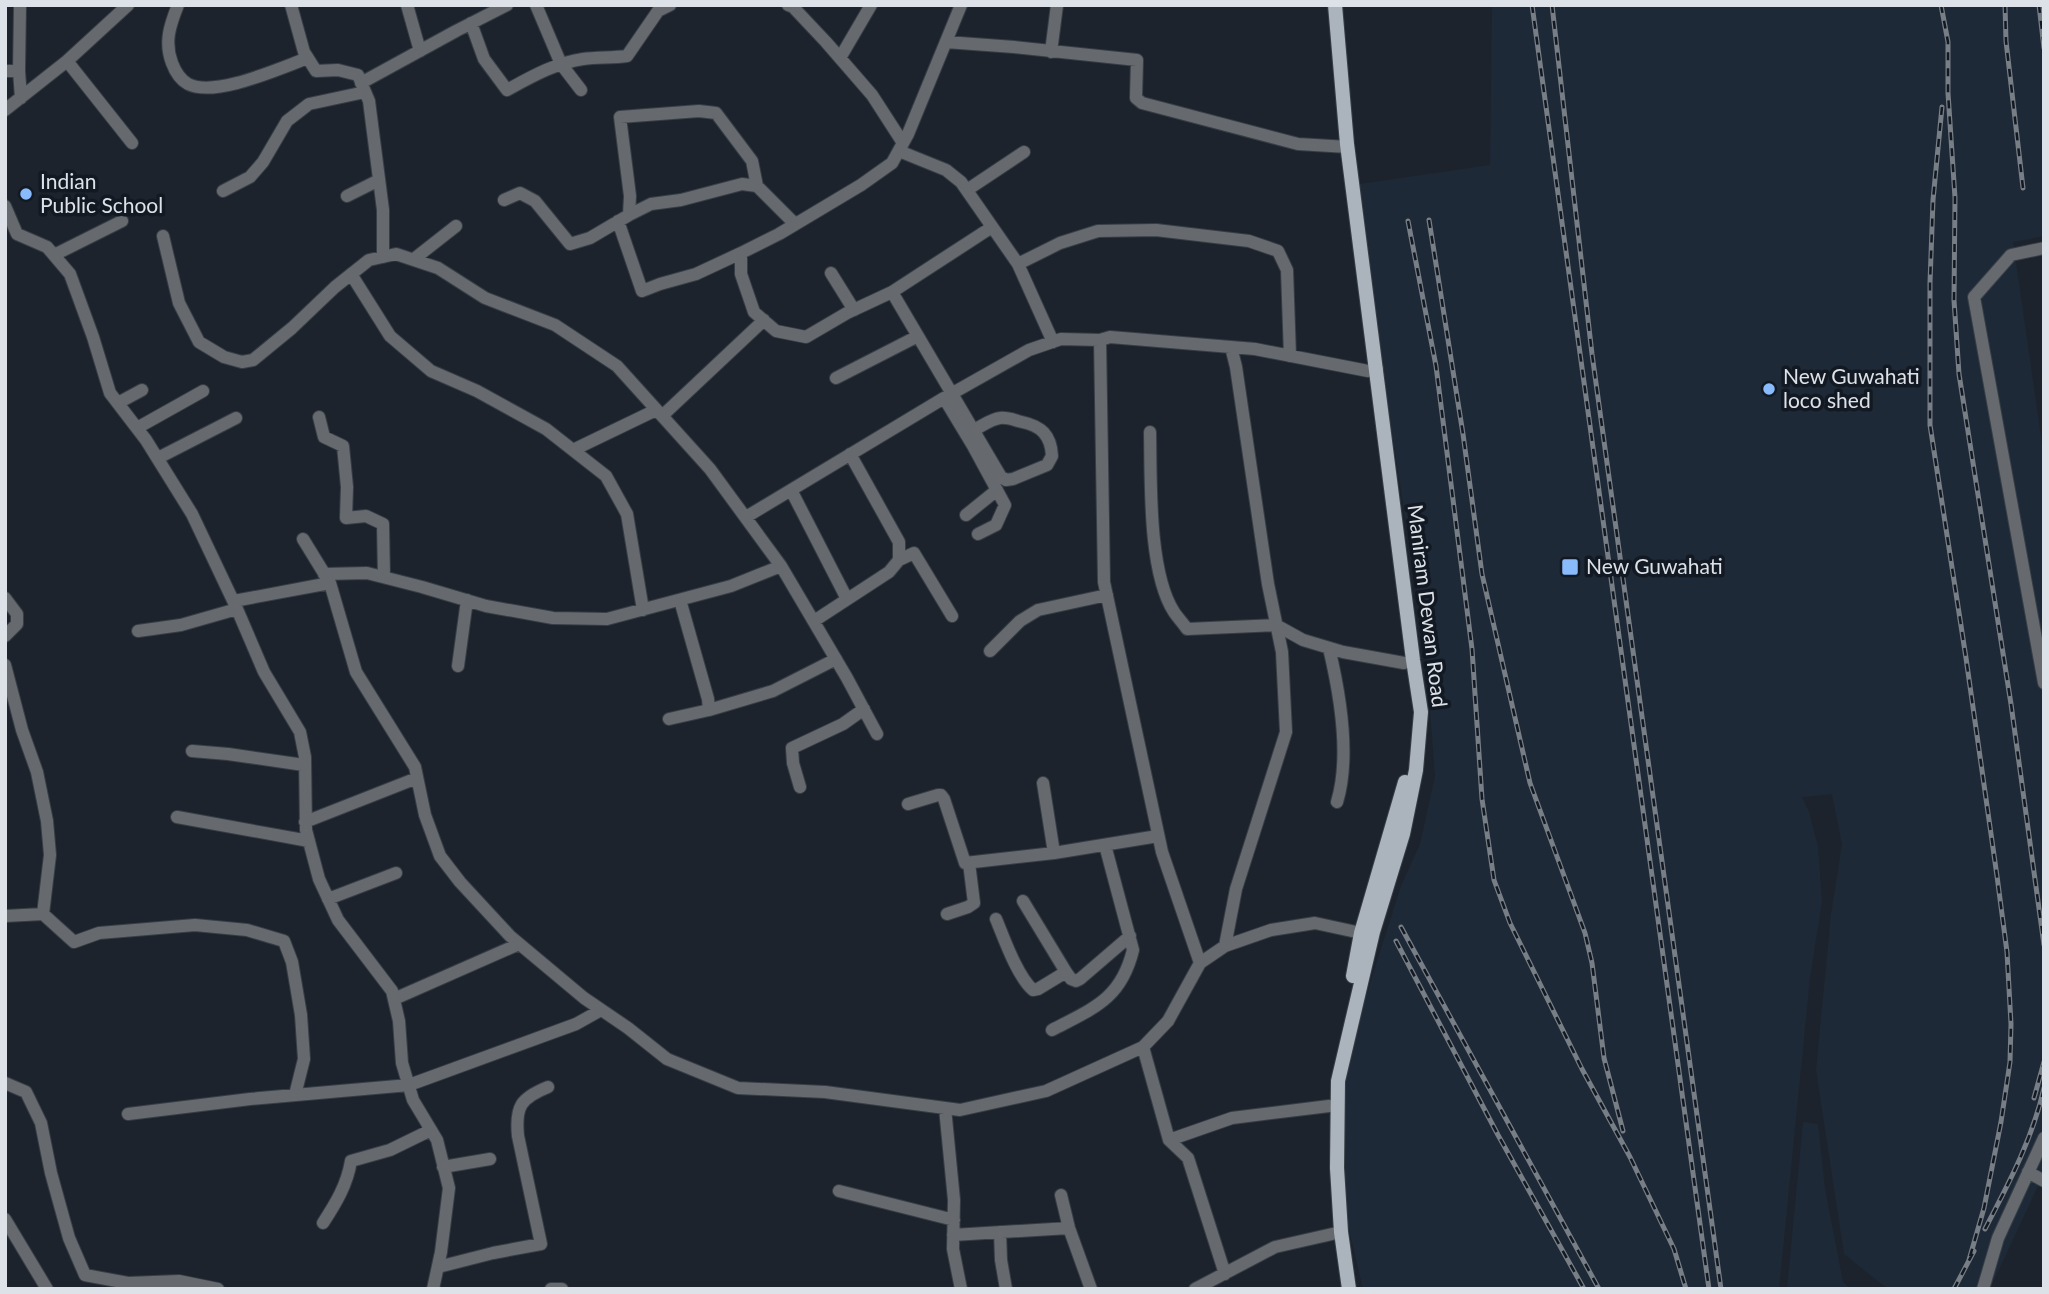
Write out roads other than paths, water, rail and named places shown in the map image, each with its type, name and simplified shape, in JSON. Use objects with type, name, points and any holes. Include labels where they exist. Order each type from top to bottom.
[{"type":"main road","name":"Maniram Dewan Road","points":[[1327,5],[1337,74]]},
{"type":"main road","name":"Maniram Dewan Road","points":[[1335,5],[1343,146],[1421,712],[1416,770],[1404,834],[1373,932],[1338,1081],[1337,1233],[1349,1289]]},
{"type":"main road","name":"Maniram Dewan Road","points":[[1341,1289],[1329,1171],[1330,1084],[1345,1022],[1361,933],[1408,772],[1413,714],[1404,663],[1372,370]]},
{"type":"street","points":[[20,5],[21,99]]},
{"type":"street","points":[[5,110],[66,61],[128,5]]},
{"type":"street","points":[[178,5],[169,27],[167,50],[176,74],[188,84],[217,88],[245,81],[308,58]]},
{"type":"street","points":[[407,5],[420,51]]},
{"type":"street","points":[[223,191],[250,177],[263,162],[287,121],[309,104],[363,88],[420,51],[507,5]]},
{"type":"street","points":[[536,5],[561,64],[581,90]]},
{"type":"street","points":[[471,23],[484,59],[506,90],[561,64],[583,59],[627,56],[658,10],[670,5]]},
{"type":"street","points":[[788,5],[872,95],[901,147],[946,170],[961,182],[1018,264],[1053,342]]},
{"type":"street","points":[[840,58],[871,5]]},
{"type":"street","points":[[795,224],[757,186],[752,161],[716,113],[699,111],[620,117],[630,196],[624,218],[642,291],[696,274],[741,253],[795,224],[861,185],[891,163],[901,147],[961,5]]},
{"type":"street","points":[[1051,51],[1057,5]]},
{"type":"street","points":[[293,6],[304,52],[316,71],[338,70],[358,75],[369,101],[383,210],[383,257]]},
{"type":"street","points":[[946,42],[1137,60],[1136,98],[1142,103],[1298,144],[1343,146]]},
{"type":"street","points":[[66,61],[132,143]]},
{"type":"street","points":[[5,71],[19,71]]},
{"type":"street","points":[[967,190],[1024,152]]},
{"type":"street","points":[[348,196],[379,180]]},
{"type":"street","points":[[504,200],[520,193],[535,201],[570,244],[590,238],[652,204],[681,201],[742,184],[757,186]]},
{"type":"street","points":[[5,206],[9,228],[47,247],[70,274],[110,393],[158,458],[192,514],[236,605],[264,672],[300,732],[304,765],[305,822],[320,879],[338,920],[392,991],[399,1021],[402,1063],[413,1100],[437,1140],[449,1188],[433,1289]]},
{"type":"street","points":[[54,256],[122,221]]},
{"type":"street","points":[[414,259],[456,226]]},
{"type":"street","points":[[741,253],[741,274],[754,312],[776,331],[806,337],[892,292],[992,227]]},
{"type":"street","points":[[1018,264],[1059,243],[1098,231],[1156,230],[1249,241],[1278,251],[1287,270],[1290,356]]},
{"type":"street","points":[[163,236],[179,303],[199,342],[224,357],[242,362],[253,360],[369,260],[396,254],[438,268],[485,298],[555,325],[617,366],[710,469],[781,566],[877,734]]},
{"type":"street","points":[[2044,248],[2011,255],[1974,297],[2042,658],[2044,683]]},
{"type":"street","points":[[831,273],[854,310]]},
{"type":"street","points":[[351,274],[390,336],[431,371],[477,391],[546,429],[606,476],[627,514],[643,610]]},
{"type":"street","points":[[892,292],[918,336],[1005,505],[996,525],[978,534]]},
{"type":"street","points":[[573,450],[659,413],[764,320]]},
{"type":"street","points":[[836,379],[918,336]]},
{"type":"street","points":[[746,517],[948,395],[1029,350],[1061,339],[1100,340],[1110,337],[1255,349],[1372,370]]},
{"type":"street","points":[[1100,340],[1104,583],[1162,852],[1200,963]]},
{"type":"street","points":[[1224,946],[1236,889],[1286,732],[1282,652],[1268,584],[1231,347]]},
{"type":"street","points":[[118,403],[142,390]]},
{"type":"street","points":[[137,428],[203,391]]},
{"type":"street","points":[[948,395],[974,430],[1001,477],[1006,480],[1047,465],[1052,456],[1048,440],[1040,428],[1032,424],[996,418],[974,430]]},
{"type":"street","points":[[319,417],[324,437],[343,446],[347,487],[346,518],[366,516],[383,524],[384,577]]},
{"type":"street","points":[[158,458],[236,418]]},
{"type":"street","points":[[1150,432],[1151,503],[1159,574],[1173,611],[1187,629],[1276,625],[1303,640],[1329,648],[1404,663]]},
{"type":"street","points":[[850,454],[899,542],[899,560]]},
{"type":"street","points":[[791,490],[848,598]]},
{"type":"street","points":[[966,514],[997,490]]},
{"type":"street","points":[[303,539],[327,579],[356,672],[415,767],[425,815],[440,856],[460,883],[519,944],[584,998],[667,1059],[738,1088],[825,1091],[960,1110],[1046,1091],[1143,1047],[1168,1021],[1200,963],[1224,946],[1271,930],[1315,923],[1361,933]]},
{"type":"street","points":[[814,621],[889,572],[899,560],[914,553],[951,616]]},
{"type":"street","points":[[138,631],[181,625],[236,605],[327,579],[367,573],[486,606],[553,618],[607,620],[730,586],[781,566]]},
{"type":"street","points":[[990,651],[1020,621],[1038,610],[1107,595]]},
{"type":"street","points":[[5,598],[17,614],[17,624],[5,636]]},
{"type":"street","points":[[458,666],[467,600]]},
{"type":"street","points":[[680,600],[709,710]]},
{"type":"street","points":[[1329,648],[1337,683],[1344,744],[1337,802]]},
{"type":"street","points":[[669,719],[772,691],[836,659]]},
{"type":"street","points":[[5,665],[22,730],[37,772],[47,821],[50,855],[43,914]]},
{"type":"street","points":[[800,787],[793,763],[793,748],[843,724],[864,709]]},
{"type":"street","points":[[192,751],[304,765]]},
{"type":"street","points":[[305,822],[417,778]]},
{"type":"street","points":[[1044,783],[1054,853]]},
{"type":"street","points":[[908,804],[941,795],[965,863],[1054,853],[1158,836]]},
{"type":"street","points":[[177,817],[309,841]]},
{"type":"street","points":[[1052,1030],[1094,1008],[1115,992],[1129,967],[1133,950],[1105,845]]},
{"type":"street","points":[[947,914],[974,903],[969,863]]},
{"type":"street","points":[[328,899],[396,873]]},
{"type":"street","points":[[1023,901],[1066,972],[1076,981],[1130,936]]},
{"type":"street","points":[[5,916],[43,914],[74,942],[99,933],[195,925],[247,930],[284,941],[292,962],[301,1015],[304,1059],[295,1095]]},
{"type":"street","points":[[996,919],[1028,986],[1038,989],[1066,972]]},
{"type":"street","points":[[394,999],[519,944]]},
{"type":"street","points":[[128,1114],[409,1085],[576,1024],[601,1010]]},
{"type":"street","points":[[1143,1047],[1170,1140],[1188,1158],[1224,1274]]},
{"type":"street","points":[[5,1083],[26,1092],[41,1123],[51,1173],[69,1238],[85,1275],[128,1283],[179,1281],[218,1289]]},
{"type":"street","points":[[438,1267],[541,1244],[517,1136],[516,1120],[522,1103],[530,1094],[548,1087]]},
{"type":"street","points":[[1170,1140],[1232,1118],[1329,1106]]},
{"type":"street","points":[[945,1108],[954,1200],[953,1249],[961,1289]]},
{"type":"street","points":[[323,1223],[340,1197],[348,1178],[351,1160],[390,1150],[431,1130]]},
{"type":"street","points":[[1983,1289],[1998,1238],[2044,1138]]},
{"type":"street","points":[[443,1167],[490,1159]]},
{"type":"street","points":[[2028,1172],[2044,1181]]},
{"type":"street","points":[[839,1191],[954,1220]]},
{"type":"street","points":[[1061,1195],[1069,1228],[1091,1289]]},
{"type":"street","points":[[5,1219],[47,1289]]},
{"type":"street","points":[[953,1235],[1069,1228]]},
{"type":"street","points":[[1000,1232],[1006,1289]]},
{"type":"street","points":[[1195,1289],[1275,1247],[1337,1233]]},
{"type":"street","points":[[551,1289],[562,1289]]},
{"type":"railway","points":[[1532,5],[1709,1289]]},
{"type":"railway","points":[[1552,5],[1592,354],[1721,1289]]},
{"type":"railway","points":[[1941,5],[1948,42],[1948,93],[1955,198],[1954,300],[1959,374],[2011,704],[2044,945]]},
{"type":"railway","points":[[2005,5],[2006,41],[2023,188]]},
{"type":"railway","points":[[2039,5],[2044,48]]},
{"type":"railway","points":[[1942,107],[1933,200],[1930,425],[1997,876],[2007,952],[2011,1024],[2010,1062],[2001,1122],[1984,1208],[1969,1260]]},
{"type":"railway","points":[[1429,220],[1482,574],[1530,783],[1585,933],[1592,963],[1604,1058],[1623,1131]]},
{"type":"railway","points":[[1408,221],[1436,366],[1472,649],[1482,799],[1494,880],[1510,923],[1674,1249],[1686,1289]]},
{"type":"railway","points":[[1401,927],[1599,1289]]},
{"type":"railway","points":[[1396,941],[1498,1135],[1584,1289]]},
{"type":"railway","points":[[2034,1098],[2044,1062]]},
{"type":"railway","points":[[1985,1229],[2026,1143],[2044,1088]]},
{"type":"railway","points":[[1954,1289],[1974,1251]]},
{"type":"place","name":"Indian Public School","points":[[26,194]]},
{"type":"place","name":"New Guwahati loco shed","points":[[1769,389]]},
{"type":"place","name":"New Guwahati","points":[[1570,567]]}]
